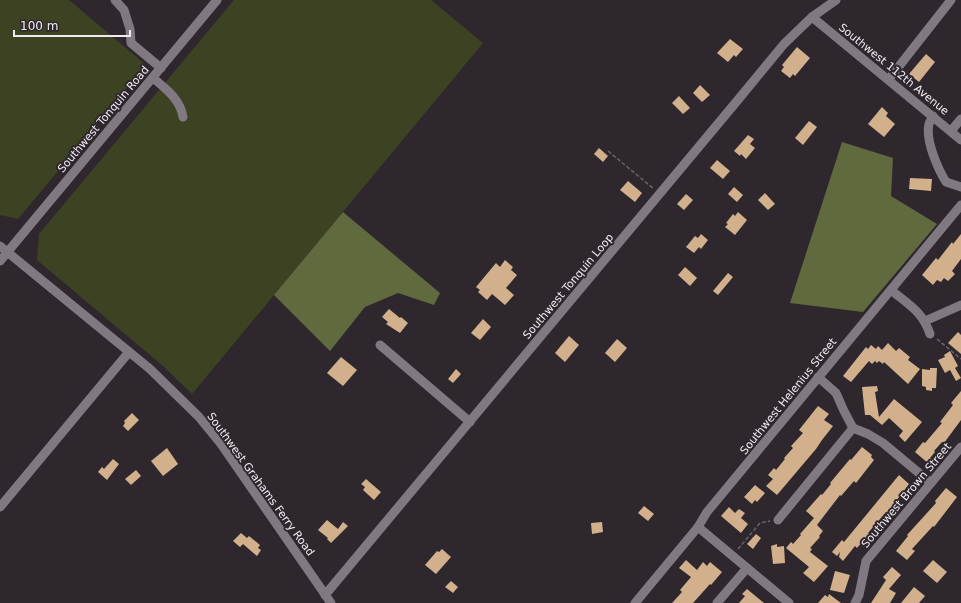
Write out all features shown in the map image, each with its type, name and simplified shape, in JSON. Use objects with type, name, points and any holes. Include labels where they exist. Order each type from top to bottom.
[{"type":"street","points":[[115,0],[124,10],[130,29],[130,43],[161,68]]},
{"type":"street","name":"Southwest Tonquin Road","points":[[0,261],[217,0]]},
{"type":"street","name":"Southwest Tonquin Loop","points":[[328,599],[470,422],[661,194],[784,44],[812,17],[836,0]]},
{"type":"street","points":[[889,79],[951,0]]},
{"type":"street","name":"Southwest 112th Avenue","points":[[812,17],[889,79],[961,140]]},
{"type":"street","points":[[152,78],[169,92],[181,108],[183,118]]},
{"type":"street","points":[[933,116],[929,123],[928,135],[939,171],[946,182],[961,187]]},
{"type":"street","points":[[951,131],[961,119]]},
{"type":"street","name":"Southwest Helenius Street","points":[[635,603],[698,527],[707,512],[961,205]]},
{"type":"street","name":"Southwest Grahams Ferry Road","points":[[0,246],[129,352],[199,417],[221,444],[328,599]]},
{"type":"street","points":[[891,290],[921,314],[930,334]]},
{"type":"street","points":[[925,321],[961,305]]},
{"type":"street","points":[[380,345],[470,422]]},
{"type":"street","points":[[0,507],[129,352]]},
{"type":"street","points":[[818,377],[836,393],[853,428],[868,434],[883,443],[931,482]]},
{"type":"street","points":[[778,520],[853,428]]},
{"type":"street","name":"Southwest Brown Street","points":[[855,603],[866,562],[961,447]]},
{"type":"street","points":[[698,527],[789,603]]},
{"type":"street","points":[[717,603],[747,568]]},
{"type":"path","points":[[608,151],[661,194]]},
{"type":"path","points":[[930,334],[961,359]]},
{"type":"path","points":[[733,556],[760,523],[778,520]]},
{"type":"green space","points":[[0,0],[69,0],[146,65],[18,219],[0,215]]},
{"type":"green space","points":[[234,0],[431,0],[483,43],[192,394],[162,365],[37,260],[39,234]]},
{"type":"green space","points":[[842,142],[893,158],[891,196],[937,224],[863,312],[790,303]]},
{"type":"green space","points":[[343,212],[440,293],[434,305],[398,293],[365,307],[330,351],[274,295]]},
{"type":"building","points":[[730,39],[743,49],[736,57],[734,55],[728,62],[717,53]]},
{"type":"building","points":[[797,47],[810,58],[795,76],[793,74],[790,78],[781,71],[784,67],[782,65]]},
{"type":"building","points":[[926,54],[935,62],[919,82],[909,74]]},
{"type":"building","points":[[700,85],[710,95],[702,102],[693,93]]},
{"type":"building","points":[[679,96],[690,108],[683,114],[672,103]]},
{"type":"building","points":[[882,107],[888,113],[886,116],[895,124],[884,137],[868,124]]},
{"type":"building","points":[[809,121],[817,127],[803,145],[795,138]]},
{"type":"building","points":[[748,135],[754,139],[750,144],[755,148],[746,159],[741,154],[740,156],[734,151]]},
{"type":"building","points":[[599,148],[608,156],[603,162],[594,154]]},
{"type":"building","points":[[717,160],[730,171],[723,179],[710,168]]},
{"type":"building","points":[[910,178],[932,179],[931,191],[909,189]]},
{"type":"building","points":[[628,181],[642,193],[635,202],[620,190]]},
{"type":"building","points":[[734,187],[743,195],[737,202],[728,194]]},
{"type":"building","points":[[765,193],[775,204],[768,210],[758,200]]},
{"type":"building","points":[[686,194],[693,200],[684,210],[677,204]]},
{"type":"building","points":[[738,212],[747,220],[735,235],[725,227],[728,224],[726,223],[733,214],[735,216]]},
{"type":"building","points":[[701,234],[708,240],[701,249],[699,247],[694,253],[686,247],[695,236],[698,238]]},
{"type":"building","points":[[961,234],[961,259],[952,271],[955,274],[948,281],[944,278],[941,282],[937,280],[933,285],[922,275],[936,258],[938,260],[952,242],[953,244]]},
{"type":"building","points":[[505,260],[513,267],[511,270],[517,275],[506,288],[514,295],[505,305],[492,294],[487,300],[478,292],[480,290],[476,287],[496,263],[500,267]]},
{"type":"building","points":[[685,267],[697,278],[690,286],[678,275]]},
{"type":"building","points":[[728,273],[733,277],[718,295],[713,291]]},
{"type":"building","points":[[389,309],[408,323],[400,333],[386,324],[388,322],[382,317]]},
{"type":"building","points":[[483,319],[491,327],[480,340],[471,333]]},
{"type":"building","points":[[958,332],[961,335],[961,354],[948,343]]},
{"type":"building","points":[[569,336],[579,345],[565,362],[555,353]]},
{"type":"building","points":[[617,339],[627,348],[615,362],[605,353]]},
{"type":"building","points":[[888,343],[896,351],[899,348],[910,357],[908,360],[920,369],[908,384],[884,362],[883,364],[879,361],[877,363],[875,361],[872,364],[869,361],[851,382],[843,376],[866,347],[868,349],[871,345],[876,349],[878,346],[882,350]]},
{"type":"building","points":[[950,351],[958,366],[955,368],[961,378],[956,381],[950,370],[945,373],[938,360],[945,357],[944,355]]},
{"type":"building","points":[[341,357],[357,370],[343,386],[327,373]]},
{"type":"building","points":[[930,368],[937,368],[936,388],[932,388],[932,391],[926,390],[926,387],[922,386],[922,369],[930,370]]},
{"type":"building","points":[[456,369],[461,374],[453,383],[448,379]]},
{"type":"building","points":[[877,386],[878,391],[875,392],[879,417],[894,399],[922,422],[905,442],[899,436],[903,431],[889,418],[882,425],[870,415],[865,415],[862,387]]},
{"type":"building","points":[[961,391],[961,420],[944,443],[942,442],[934,451],[935,452],[930,458],[933,460],[929,464],[915,452],[942,423],[940,422],[953,405],[951,403]]},
{"type":"building","points":[[818,406],[829,414],[824,420],[833,426],[816,449],[777,495],[766,486],[773,479],[768,475],[774,468],[776,470],[793,448],[791,446],[803,433],[799,430]]},
{"type":"building","points":[[132,413],[139,420],[128,431],[123,426],[125,423],[124,421]]},
{"type":"building","points":[[862,447],[872,455],[871,457],[874,460],[856,483],[854,481],[841,496],[840,495],[817,525],[823,531],[819,536],[820,537],[810,548],[812,549],[810,552],[828,566],[814,582],[803,573],[809,567],[786,548],[791,542],[793,544],[814,518],[806,511],[821,494],[822,495],[850,459],[851,460]]},
{"type":"building","points":[[167,448],[178,464],[163,476],[151,461]]},
{"type":"building","points":[[113,459],[119,464],[107,480],[98,472],[102,467],[104,469]]},
{"type":"building","points":[[136,470],[141,476],[131,485],[125,479]]},
{"type":"building","points":[[899,475],[909,484],[887,513],[886,512],[857,548],[855,546],[843,561],[839,557],[840,552],[837,556],[832,552],[842,540],[844,542]]},
{"type":"building","points":[[366,479],[381,492],[374,500],[363,490],[365,487],[361,484]]},
{"type":"building","points":[[755,485],[765,493],[757,502],[755,500],[752,504],[744,497]]},
{"type":"building","points":[[946,488],[957,497],[934,527],[933,526],[912,549],[915,551],[907,560],[896,551],[908,536],[907,535],[936,503],[935,501]]},
{"type":"building","points":[[644,506],[654,514],[648,521],[638,513]]},
{"type":"building","points":[[729,507],[735,513],[739,509],[745,513],[741,518],[748,524],[741,533],[721,516]]},
{"type":"building","points":[[327,520],[338,529],[343,522],[348,526],[331,543],[327,539],[328,538],[318,530]]},
{"type":"building","points":[[602,522],[603,532],[592,534],[591,523]]},
{"type":"building","points":[[241,533],[247,538],[249,536],[260,545],[258,548],[261,550],[257,556],[243,544],[240,547],[233,541]]},
{"type":"building","points":[[756,534],[761,538],[753,549],[747,544]]},
{"type":"building","points":[[777,544],[777,547],[784,546],[785,563],[773,564],[771,546]]},
{"type":"building","points":[[442,549],[451,557],[436,574],[425,565],[437,551],[439,552]]},
{"type":"building","points":[[686,560],[697,570],[703,562],[707,566],[710,562],[722,572],[693,603],[672,603],[682,592],[680,590],[691,577],[679,568]]},
{"type":"building","points":[[933,560],[947,572],[937,583],[923,571]]},
{"type":"building","points":[[892,567],[901,575],[889,589],[896,593],[890,603],[871,603],[886,580],[883,577]]},
{"type":"building","points":[[835,571],[850,575],[844,593],[830,590]]},
{"type":"building","points":[[451,581],[458,587],[453,593],[445,587]]},
{"type":"building","points":[[914,587],[925,596],[919,603],[901,603]]},
{"type":"building","points":[[747,589],[764,603],[739,603],[745,596],[742,594]]},
{"type":"building","points":[[829,594],[841,603],[818,603],[825,595],[828,597]]}]
